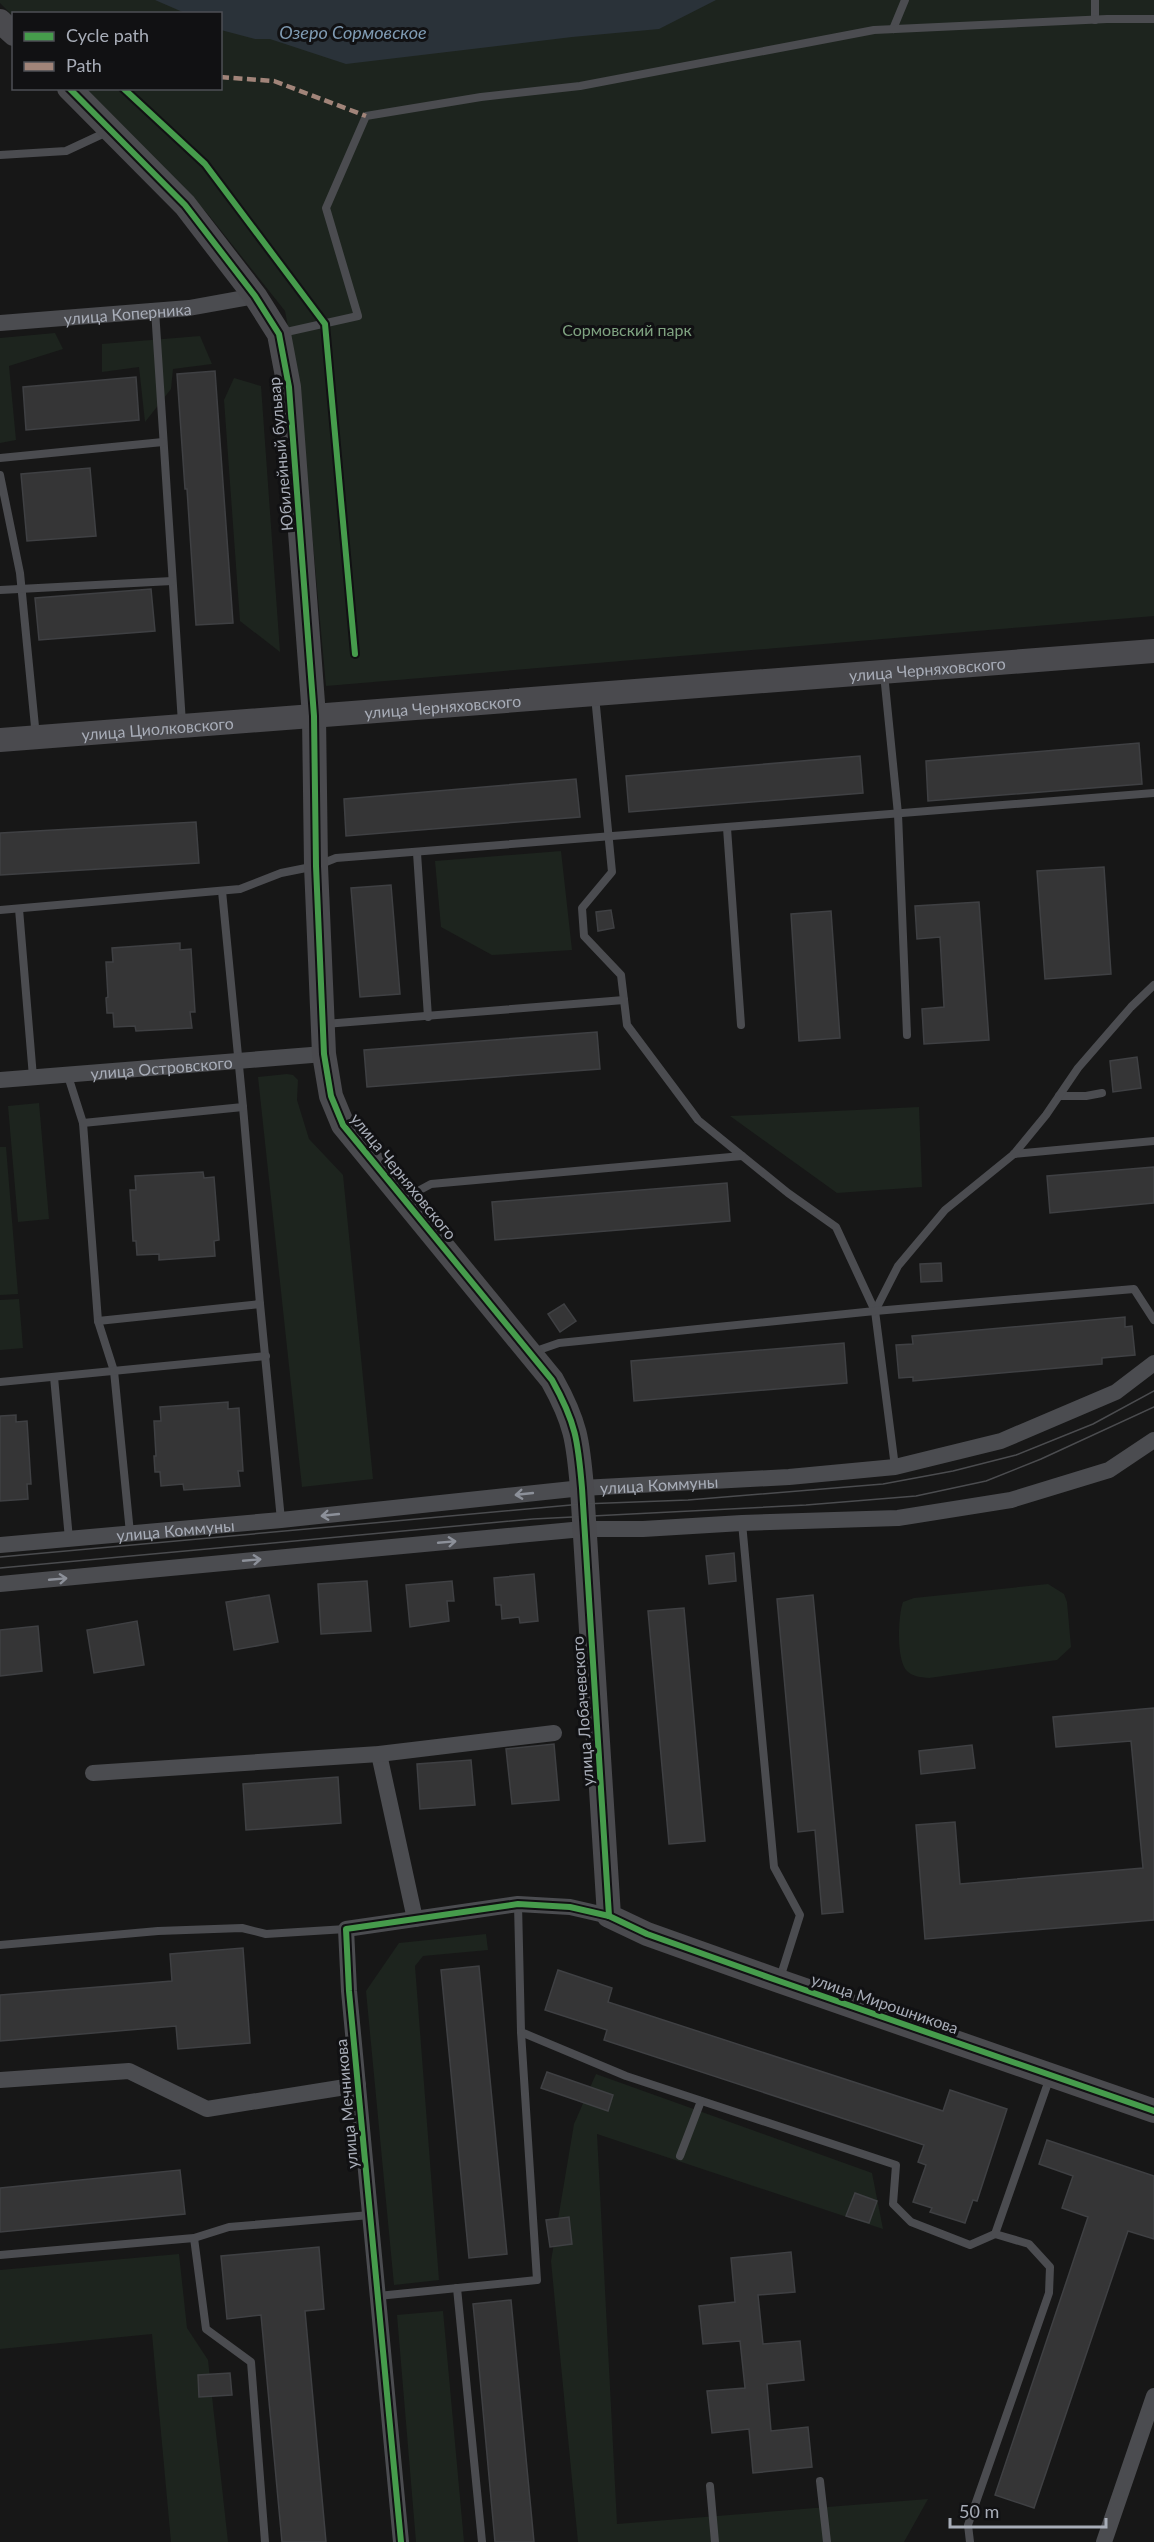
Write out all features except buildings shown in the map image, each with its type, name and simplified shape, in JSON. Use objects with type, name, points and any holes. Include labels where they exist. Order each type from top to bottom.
[{"type":"street","points":[[0,21],[12,32]]},
{"type":"street","name":"Юбилейный бульвар","points":[[71,90],[185,205],[255,296],[279,334],[289,387],[314,717]]},
{"type":"street","name":"улица Коперника","points":[[0,323],[189,308],[255,296]]},
{"type":"street","name":"улица Черняховского","points":[[582,1496],[578,1439],[569,1410],[552,1380],[343,1125],[331,1096],[324,1054],[316,866],[314,717],[1154,651]]},
{"type":"street","name":"улица Циолковского","points":[[0,740],[314,717]]},
{"type":"street","name":"улица Островского","points":[[0,1080],[324,1054]]},
{"type":"street","name":"улица Коммуны","points":[[0,1545],[896,1467],[1001,1441],[1116,1392],[1154,1363]]},
{"type":"street","points":[[0,1584],[584,1529],[643,1529],[898,1518],[1011,1500],[1109,1470],[1154,1440]]},
{"type":"street","name":"улица Лобачевского","points":[[582,1496],[609,1916]]},
{"type":"street","name":"улица Лобачевского","points":[[93,1773],[379,1754],[554,1733]]},
{"type":"street","points":[[379,1754],[415,1919]]},
{"type":"street","points":[[346,1929],[518,1904],[570,1907],[609,1916]]},
{"type":"street","name":"улица Мирошникова","points":[[609,1916],[647,1934],[1154,2111]]},
{"type":"street","name":"улица Мечникова","points":[[346,1929],[358,2085],[401,2542]]},
{"type":"street","name":"улица Мечникова","points":[[0,2080],[129,2072],[207,2109],[358,2085]]},
{"type":"street","points":[[1104,2542],[1154,2396]]},
{"type":"lane","points":[[893,29],[905,0]]},
{"type":"lane","points":[[1095,0],[1095,20]]},
{"type":"lane","points":[[279,334],[358,316],[326,208],[366,116],[481,97],[580,86],[874,30],[1095,20],[1154,20]]},
{"type":"lane","points":[[0,155],[66,151],[111,130]]},
{"type":"lane","points":[[155,310],[182,726]]},
{"type":"lane","points":[[0,458],[163,442]]},
{"type":"lane","points":[[0,475],[21,589],[36,737]]},
{"type":"lane","points":[[0,590],[172,581]]},
{"type":"lane","points":[[884,673],[898,814],[907,1035]]},
{"type":"lane","points":[[595,695],[611,837],[612,872],[582,908],[584,936],[621,975],[627,1025],[698,1120],[788,1193],[836,1227],[875,1311],[896,1467]]},
{"type":"lane","points":[[0,909],[240,889],[281,873],[316,866],[336,858],[1154,793]]},
{"type":"lane","points":[[727,828],[741,1025]]},
{"type":"lane","points":[[417,853],[428,1017]]},
{"type":"lane","points":[[222,891],[240,1061],[281,1520]]},
{"type":"lane","points":[[19,909],[33,1077]]},
{"type":"lane","points":[[875,1311],[898,1266],[945,1210],[1014,1154],[1078,1068],[1131,1007],[1153,987]]},
{"type":"lane","points":[[324,1025],[624,1000]]},
{"type":"lane","points":[[68,1076],[83,1123],[98,1322],[114,1371],[130,1533]]},
{"type":"lane","points":[[1059,1096],[1086,1096],[1102,1093]]},
{"type":"lane","points":[[83,1123],[243,1107]]},
{"type":"lane","points":[[1014,1154],[1154,1141]]},
{"type":"lane","points":[[405,1198],[431,1184],[742,1156]]},
{"type":"lane","points":[[530,1353],[559,1343],[875,1311],[1134,1289],[1154,1320]]},
{"type":"lane","points":[[98,1322],[260,1304]]},
{"type":"lane","points":[[0,1382],[266,1356]]},
{"type":"lane","points":[[54,1377],[69,1539]]},
{"type":"lane","points":[[742,1523],[774,1867],[800,1915],[779,1981]]},
{"type":"lane","points":[[378,2296],[537,2280],[521,2032],[518,1904]]},
{"type":"lane","points":[[0,1945],[158,1931],[242,1928],[266,1934],[346,1929]]},
{"type":"lane","points":[[521,2032],[626,2076],[896,2165],[893,2204],[910,2222],[970,2245],[996,2234],[1029,2244],[1050,2267],[1049,2293],[968,2525],[970,2542]]},
{"type":"lane","points":[[996,2234],[1051,2074]]},
{"type":"lane","points":[[680,2156],[701,2101]]},
{"type":"lane","points":[[0,2255],[194,2238],[229,2227],[370,2216]]},
{"type":"lane","points":[[194,2238],[206,2330],[251,2362],[265,2542]]},
{"type":"lane","points":[[457,2288],[482,2542]]},
{"type":"lane","points":[[820,2481],[827,2542]]},
{"type":"lane","points":[[710,2486],[715,2542]]},
{"type":"green space","name":"Сормовский парк","points":[[0,0],[1154,0],[1154,616],[326,686],[298,378],[285,311],[207,213],[86,90],[222,90],[222,12],[12,12],[12,15],[0,3]]},
{"type":"green space","points":[[55,333],[63,349],[9,366],[16,440],[0,443],[0,338]]},
{"type":"green space","points":[[200,336],[212,364],[173,369],[171,389],[145,422],[139,367],[102,372],[102,344]]},
{"type":"green space","points":[[234,378],[261,386],[280,652],[240,621],[224,400]]},
{"type":"green space","points":[[561,851],[572,950],[492,955],[441,927],[435,861]]},
{"type":"green space","points":[[293,1075],[298,1080],[297,1100],[309,1139],[343,1175],[373,1479],[302,1487],[258,1077]]},
{"type":"green space","points":[[39,1103],[49,1219],[18,1222],[8,1106]]},
{"type":"green space","points":[[919,1107],[922,1187],[837,1193],[730,1116]]},
{"type":"green space","points":[[0,1147],[6,1147],[18,1294],[0,1295]]},
{"type":"green space","points":[[19,1299],[23,1348],[0,1350],[0,1300]]},
{"type":"green space","points":[[1048,1584],[1064,1594],[1067,1602],[1071,1647],[1057,1660],[929,1678],[912,1674],[903,1665],[899,1638],[903,1602],[914,1598]]},
{"type":"green space","points":[[486,1934],[488,1950],[423,1956],[415,1966],[439,2280],[394,2285],[366,1991],[399,1943]]},
{"type":"green space","points":[[596,2074],[872,2173],[883,2229],[597,2134],[617,2524],[928,2499],[904,2542],[578,2542],[551,2261],[574,2124]]},
{"type":"green space","points":[[179,2254],[187,2328],[208,2360],[228,2542],[171,2542],[152,2334],[0,2349],[0,2270]]},
{"type":"green space","points":[[443,2311],[464,2542],[416,2542],[397,2315]]},
{"type":"water","name":"Озеро Сормовское","points":[[155,0],[716,0],[659,29],[346,64],[270,39],[255,39],[222,30],[222,12],[183,12]]},
{"type":"tram line","points":[[0,1557],[582,1504],[688,1500],[883,1484],[953,1471],[1016,1455],[1093,1424],[1154,1391]]},
{"type":"tram line","points":[[0,1568],[533,1519],[806,1505],[916,1496],[986,1481],[1041,1459],[1154,1407]]},
{"type":"marked path","points":[[222,77],[274,81],[366,116]]},
{"type":"cycle path","points":[[71,90],[185,205],[255,296],[279,334],[289,387],[314,716],[316,866],[324,1054],[331,1096],[343,1125],[552,1380],[571,1421],[579,1457],[582,1488],[609,1916]]},
{"type":"cycle path","points":[[125,90],[205,164],[325,324],[355,654]]},
{"type":"cycle path","points":[[401,2542],[349,1991],[346,1929],[518,1904],[570,1907],[609,1916],[647,1934],[1154,2111]]}]
